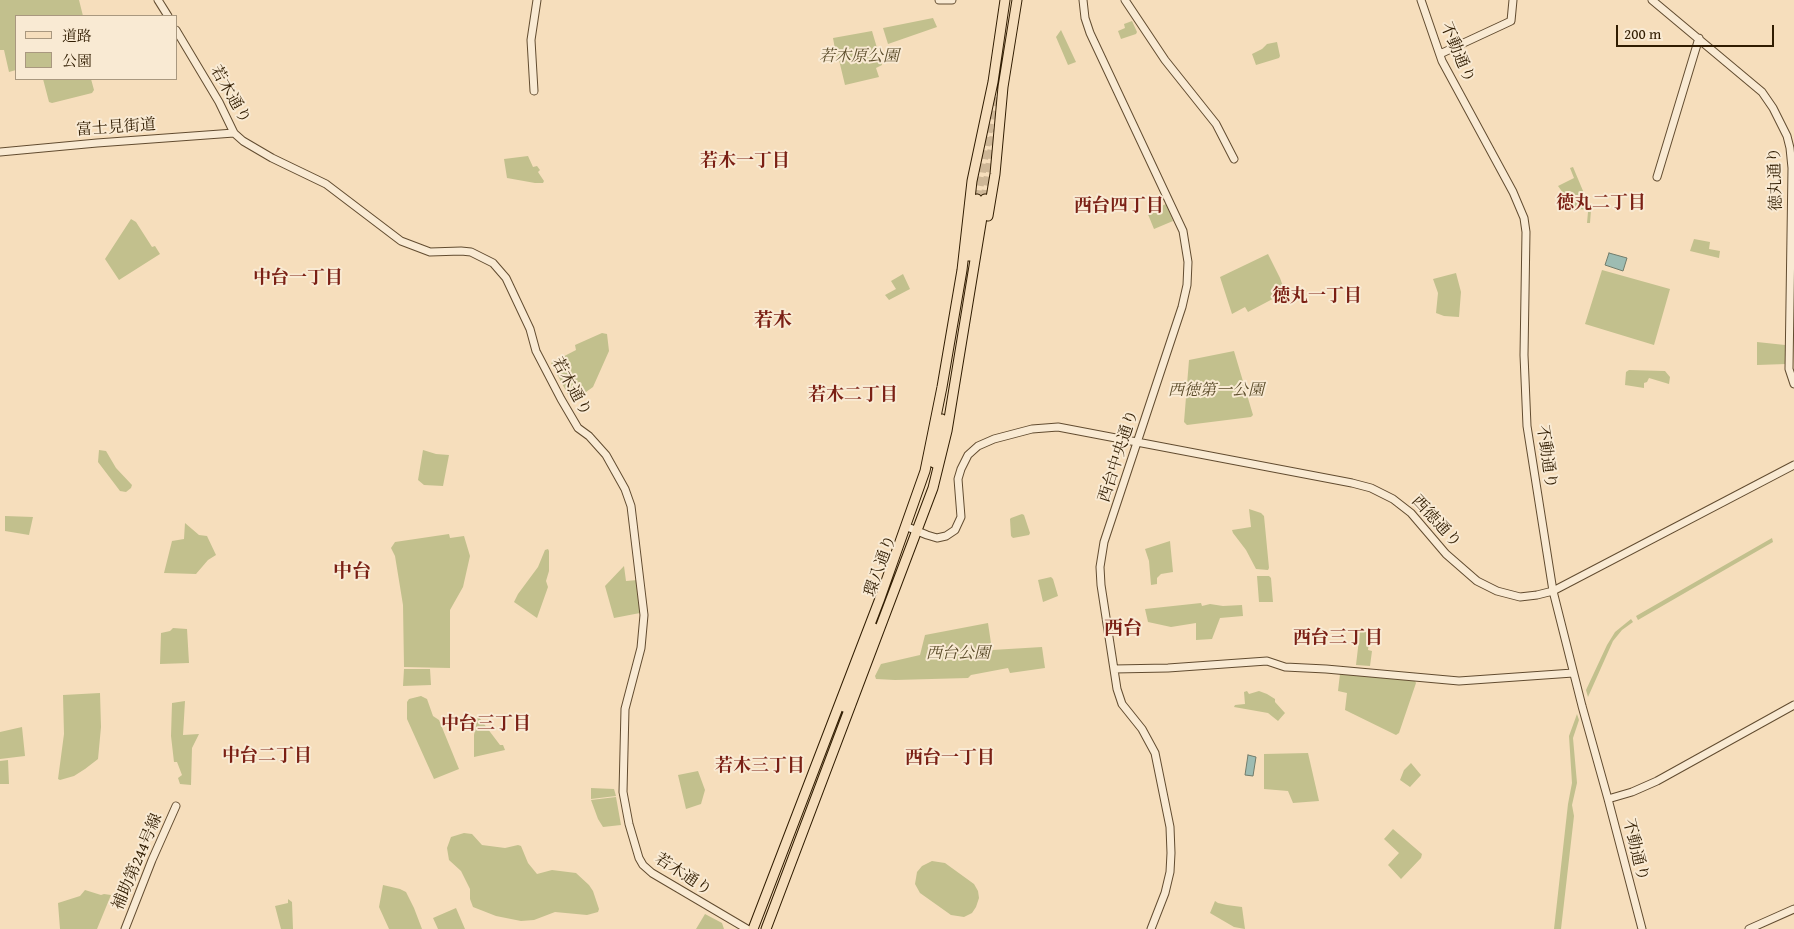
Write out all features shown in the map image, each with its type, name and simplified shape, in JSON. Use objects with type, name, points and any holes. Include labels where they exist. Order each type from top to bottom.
[{"type":"main road","points":[[753,929],[801,828],[815,808],[824,770],[878,601],[926,470],[959,303],[964,271],[972,181],[990,98],[1005,0]]},
{"type":"main road","points":[[967,312],[977,276],[994,183],[1002,102],[1017,0]]},
{"type":"main road","points":[[990,98],[993,105],[998,106],[1002,102]]},
{"type":"main road","name":"環八通り","points":[[758,929],[801,828],[914,530],[933,488],[943,453],[967,312],[981,199],[964,271],[934,461],[914,530],[904,567],[897,602],[824,770]]},
{"type":"main road","points":[[772,929],[801,828],[806,799],[824,770]]},
{"type":"main road","name":"環八通り","points":[[766,929],[801,828]]},
{"type":"street","points":[[158,0],[167,15]]},
{"type":"street","points":[[534,91],[531,40],[537,0]]},
{"type":"street","points":[[939,0],[952,0]]},
{"type":"street","name":"西台中央通り","points":[[1083,0],[1085,18],[1090,33],[1179,222],[1188,256],[1186,295],[1104,542],[1100,567],[1117,689],[1122,704],[1142,729],[1156,758],[1170,827],[1170,872],[1165,893],[1151,929]]},
{"type":"street","points":[[1125,0],[1165,60],[1216,124],[1234,159]]},
{"type":"street","name":"不動通り","points":[[1421,0],[1442,61],[1513,192],[1524,218],[1526,232],[1524,355],[1527,426],[1553,591],[1642,929]]},
{"type":"street","points":[[1440,54],[1511,21],[1513,0]]},
{"type":"street","name":"徳丸通り","points":[[1652,0],[1762,92],[1782,124],[1789,142],[1792,168],[1790,369],[1794,384]]},
{"type":"street","name":"若木通り","points":[[178,33],[219,102],[234,133],[266,154],[326,184],[401,241],[430,252],[461,250],[471,252],[493,263],[506,278],[530,329],[536,351],[561,399],[578,428],[589,436],[606,455],[624,489],[632,512],[644,616],[641,648],[625,709],[623,792],[626,812],[639,858],[652,874],[747,929]]},
{"type":"street","points":[[1657,177],[1699,38]]},
{"type":"street","name":"富士見街道","points":[[0,152],[97,142],[234,133]]},
{"type":"street","name":"西徳通り","points":[[914,530],[940,538],[949,535],[955,530],[960,521],[961,514],[958,479],[960,469],[968,455],[985,442],[1025,430],[1058,427],[1352,482],[1371,488],[1393,498],[1411,513],[1453,560],[1477,581],[1497,592],[1520,597],[1553,591],[1794,464]]},
{"type":"street","points":[[1114,669],[1187,667],[1264,661],[1285,667],[1459,681],[1574,673]]},
{"type":"street","points":[[1608,799],[1632,792],[1657,781],[1794,705]]},
{"type":"street","name":"補助第244号線","points":[[125,929],[176,806]]},
{"type":"street","points":[[1749,929],[1794,909]]},
{"type":"green space","points":[[0,0],[79,0],[83,15],[15,15],[15,70],[9,72],[4,50],[0,50]]},
{"type":"green space","points":[[933,18],[937,27],[888,44],[883,28]]},
{"type":"green space","points":[[1132,21],[1137,32],[1136,34],[1121,39],[1118,31],[1125,28],[1124,24]]},
{"type":"green space","points":[[1061,30],[1076,62],[1068,65],[1056,37]]},
{"type":"green space","name":"若木原公園","points":[[872,31],[882,65],[876,68],[879,77],[845,85],[839,60],[837,60],[833,38]]},
{"type":"green space","points":[[1277,42],[1279,58],[1256,65],[1252,54],[1267,44]]},
{"type":"green space","points":[[43,80],[91,80],[94,90],[92,93],[52,103],[49,102]]},
{"type":"green space","points":[[528,156],[533,167],[537,166],[540,170],[538,172],[544,181],[543,183],[507,178],[504,159]]},
{"type":"green space","points":[[1573,167],[1591,210],[1590,223],[1587,223],[1587,210],[1567,208],[1566,197],[1558,186],[1574,178],[1570,168]]},
{"type":"green space","points":[[1166,204],[1173,221],[1154,229],[1147,212]]},
{"type":"green space","points":[[131,219],[136,222],[152,247],[155,246],[160,254],[119,280],[105,259]]},
{"type":"green space","points":[[1694,239],[1710,242],[1709,249],[1720,251],[1719,258],[1690,251]]},
{"type":"green space","points":[[1268,254],[1280,278],[1284,293],[1248,312],[1245,307],[1232,314],[1220,277]]},
{"type":"green space","points":[[1602,270],[1670,289],[1654,345],[1585,324]]},
{"type":"green space","points":[[1456,273],[1461,292],[1459,317],[1444,316],[1436,313],[1438,293],[1433,279]]},
{"type":"green space","points":[[903,274],[910,289],[889,300],[885,295],[896,289],[891,281]]},
{"type":"green space","points":[[602,333],[607,334],[609,351],[593,387],[572,402],[551,363],[576,350],[575,345]]},
{"type":"green space","points":[[1757,342],[1785,345],[1786,364],[1757,365]]},
{"type":"green space","name":"西徳第一公園","points":[[1234,351],[1253,415],[1251,417],[1187,425],[1184,422],[1189,360]]},
{"type":"green space","points":[[1629,370],[1665,371],[1670,377],[1669,384],[1649,378],[1644,383],[1644,388],[1625,385],[1626,372]]},
{"type":"green space","points":[[99,450],[106,451],[116,468],[132,485],[126,492],[120,491],[98,462]]},
{"type":"green space","points":[[423,450],[449,455],[443,486],[424,485],[418,480]]},
{"type":"green space","points":[[1249,509],[1264,516],[1268,570],[1256,569],[1232,530],[1251,527]]},
{"type":"green space","points":[[1022,514],[1030,533],[1029,535],[1013,538],[1011,536],[1010,519]]},
{"type":"green space","points":[[5,516],[33,517],[29,535],[5,531]]},
{"type":"green space","points":[[185,523],[199,535],[207,536],[216,555],[208,560],[196,574],[164,573],[172,541],[184,539]]},
{"type":"green space","points":[[449,534],[450,538],[464,536],[470,556],[463,587],[450,610],[450,668],[404,667],[403,605],[395,556],[391,548],[395,542]]},
{"type":"green space","points":[[1772,538],[1773,542],[1638,620],[1636,616]]},
{"type":"green space","points":[[1170,541],[1173,572],[1161,574],[1157,578],[1157,584],[1151,585],[1149,561],[1145,549]]},
{"type":"green space","points":[[548,549],[549,571],[546,581],[548,587],[537,618],[514,602],[538,567],[545,550]]},
{"type":"green space","points":[[624,566],[626,581],[638,580],[640,613],[614,618],[605,586]]},
{"type":"green space","points":[[1257,576],[1269,576],[1271,578],[1273,602],[1259,602]]},
{"type":"green space","points":[[1051,577],[1058,596],[1043,602],[1038,580]]},
{"type":"green space","points":[[1201,603],[1202,606],[1210,604],[1223,606],[1242,605],[1243,616],[1220,618],[1212,639],[1196,640],[1196,623],[1171,627],[1148,622],[1145,609]]},
{"type":"green space","points":[[1631,619],[1633,622],[1622,630],[1613,641],[1588,697],[1586,690],[1607,645],[1615,632]]},
{"type":"green space","name":"西台公園","points":[[988,623],[992,650],[1042,647],[1045,668],[1010,673],[1008,668],[971,675],[968,678],[876,679],[875,676],[881,664],[920,655],[925,635]]},
{"type":"green space","points":[[173,628],[187,629],[189,663],[160,664],[161,633],[170,631]]},
{"type":"green space","points":[[1360,631],[1370,633],[1368,650],[1372,651],[1370,666],[1356,665]]},
{"type":"green space","points":[[404,669],[430,669],[431,685],[403,686]]},
{"type":"green space","points":[[1340,674],[1415,681],[1416,683],[1399,733],[1396,735],[1345,710],[1347,693],[1338,691]]},
{"type":"green space","points":[[1247,691],[1249,694],[1259,691],[1267,694],[1275,699],[1275,702],[1285,713],[1278,721],[1268,713],[1234,707],[1235,705],[1245,704],[1244,692]]},
{"type":"green space","points":[[100,693],[101,727],[98,759],[74,776],[60,780],[58,779],[64,734],[63,695]]},
{"type":"green space","points":[[421,696],[427,699],[433,716],[439,720],[459,769],[434,779],[407,719],[407,702],[409,699]]},
{"type":"green space","points":[[185,701],[183,735],[199,734],[192,748],[191,785],[180,784],[178,778],[182,775],[177,762],[174,762],[171,736],[172,703]]},
{"type":"green space","points":[[1577,714],[1579,720],[1573,738],[1577,783],[1572,805],[1574,816],[1561,929],[1554,929],[1572,783],[1569,736]]},
{"type":"green space","points":[[478,716],[500,745],[503,745],[505,750],[474,757],[474,735]]},
{"type":"green space","points":[[22,727],[25,756],[0,759],[0,732]]},
{"type":"green space","points":[[1308,753],[1319,801],[1293,803],[1288,791],[1264,789],[1264,754]]},
{"type":"green space","points":[[8,760],[9,784],[0,784],[0,761]]},
{"type":"green space","points":[[1411,763],[1421,775],[1410,787],[1400,780],[1404,770]]},
{"type":"green space","points":[[698,771],[705,790],[701,804],[686,809],[678,775]]},
{"type":"green space","points":[[591,788],[614,789],[616,796],[591,799]]},
{"type":"green space","points":[[616,797],[621,825],[603,827],[591,800]]},
{"type":"green space","points":[[1393,829],[1422,854],[1421,858],[1401,879],[1388,865],[1399,853],[1384,839]]},
{"type":"green space","points":[[464,833],[472,834],[482,845],[505,848],[521,846],[528,863],[537,874],[552,870],[576,873],[593,891],[599,909],[598,912],[587,915],[555,912],[534,920],[521,921],[496,916],[473,907],[470,899],[470,889],[461,871],[449,860],[447,848],[451,837]]},
{"type":"green space","points":[[932,861],[945,863],[974,884],[979,898],[972,913],[964,917],[951,915],[920,893],[915,884],[917,872],[922,866]]},
{"type":"green space","points":[[383,885],[406,892],[422,929],[389,929],[379,907]]},
{"type":"green space","points":[[85,890],[101,895],[111,895],[97,929],[60,929],[58,903],[80,896]]},
{"type":"green space","points":[[288,899],[292,902],[293,929],[281,929],[275,906],[288,903]]},
{"type":"green space","points":[[1215,901],[1242,907],[1245,929],[1234,927],[1210,913]]},
{"type":"green space","points":[[456,908],[465,929],[438,929],[433,918]]},
{"type":"green space","points":[[705,914],[722,923],[724,929],[696,929]]},
{"type":"water","points":[[1609,253],[1627,258],[1623,271],[1605,265]]},
{"type":"water","points":[[1248,755],[1256,757],[1253,776],[1245,775]]},
{"type":"tunnel","points":[[977,199],[994,96]]},
{"type":"tunnel","points":[[985,199],[995,129]]},
{"type":"district","name":"若木一丁目","points":[[745,161]]},
{"type":"district","name":"徳丸二丁目","points":[[1601,203]]},
{"type":"district","name":"西台四丁目","points":[[1119,206]]},
{"type":"district","name":"中台一丁目","points":[[298,278]]},
{"type":"district","name":"徳丸一丁目","points":[[1317,296]]},
{"type":"district","name":"若木","points":[[773,321]]},
{"type":"district","name":"若木二丁目","points":[[853,395]]},
{"type":"district","name":"中台","points":[[352,572]]},
{"type":"district","name":"西台","points":[[1123,629]]},
{"type":"district","name":"西台三丁目","points":[[1338,638]]},
{"type":"district","name":"中台三丁目","points":[[486,724]]},
{"type":"district","name":"中台二丁目","points":[[267,756]]},
{"type":"district","name":"西台一丁目","points":[[950,758]]},
{"type":"district","name":"若木三丁目","points":[[760,766]]}]
